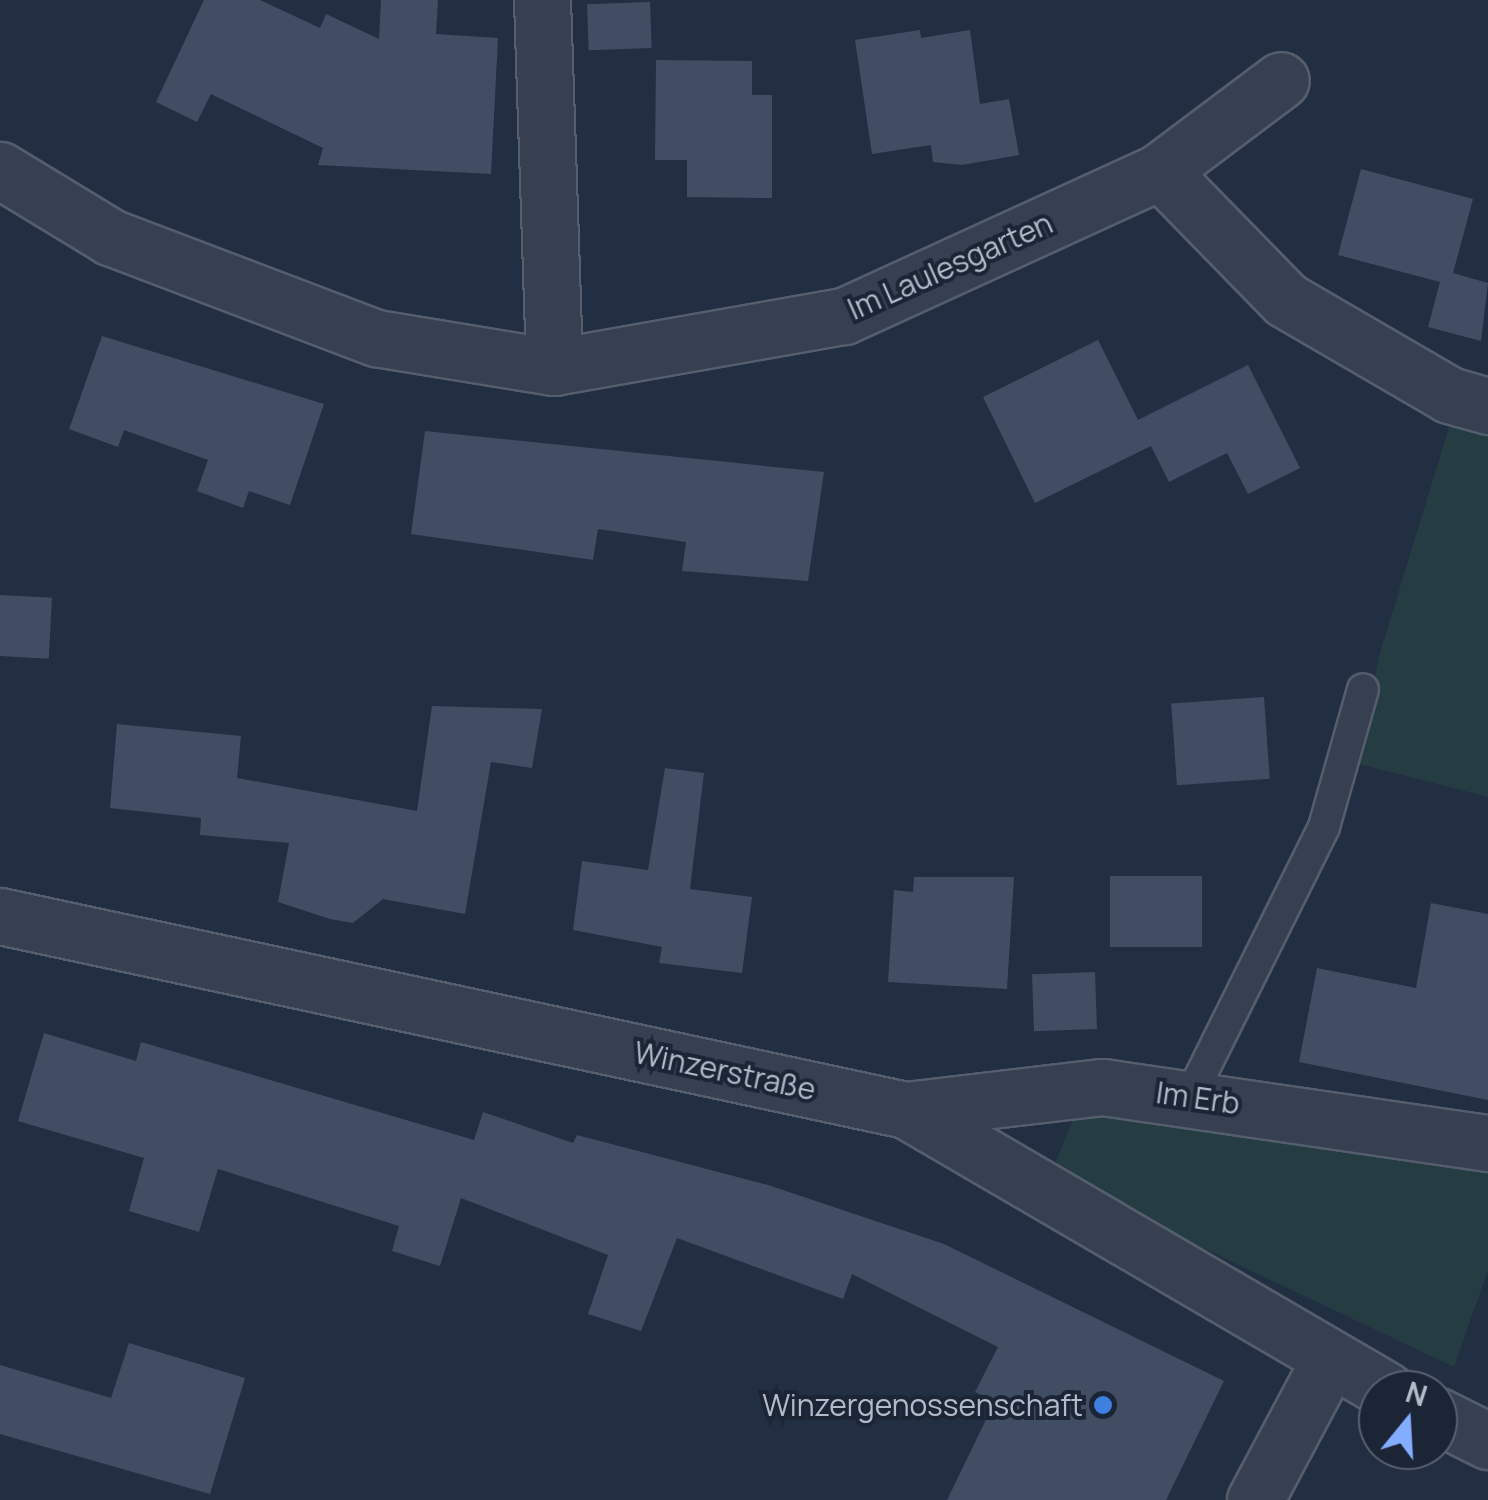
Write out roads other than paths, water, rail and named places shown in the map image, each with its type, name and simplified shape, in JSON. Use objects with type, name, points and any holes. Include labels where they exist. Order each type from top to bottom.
[{"type":"street","points":[[542,0],[554,367]]},
{"type":"street","name":"Im Laulesgarten","points":[[0,170],[110,237],[376,338],[554,367],[844,316],[1160,171],[1281,80]]},
{"type":"street","points":[[1160,171],[1286,300],[1449,395],[1488,406]]},
{"type":"street","name":"Winzerstraße","points":[[0,916],[906,1110],[1358,1376]]},
{"type":"street","name":"Im Erb","points":[[906,1110],[1103,1086],[1191,1094],[1488,1144]]},
{"type":"street","points":[[1255,1500],[1330,1362]]},
{"type":"street","points":[[1458,1426],[1488,1441]]},
{"type":"lane","points":[[1191,1094],[1324,828],[1363,689]]},
{"type":"place","name":"Winzergenossenschaft","points":[[1103,1405]]}]
